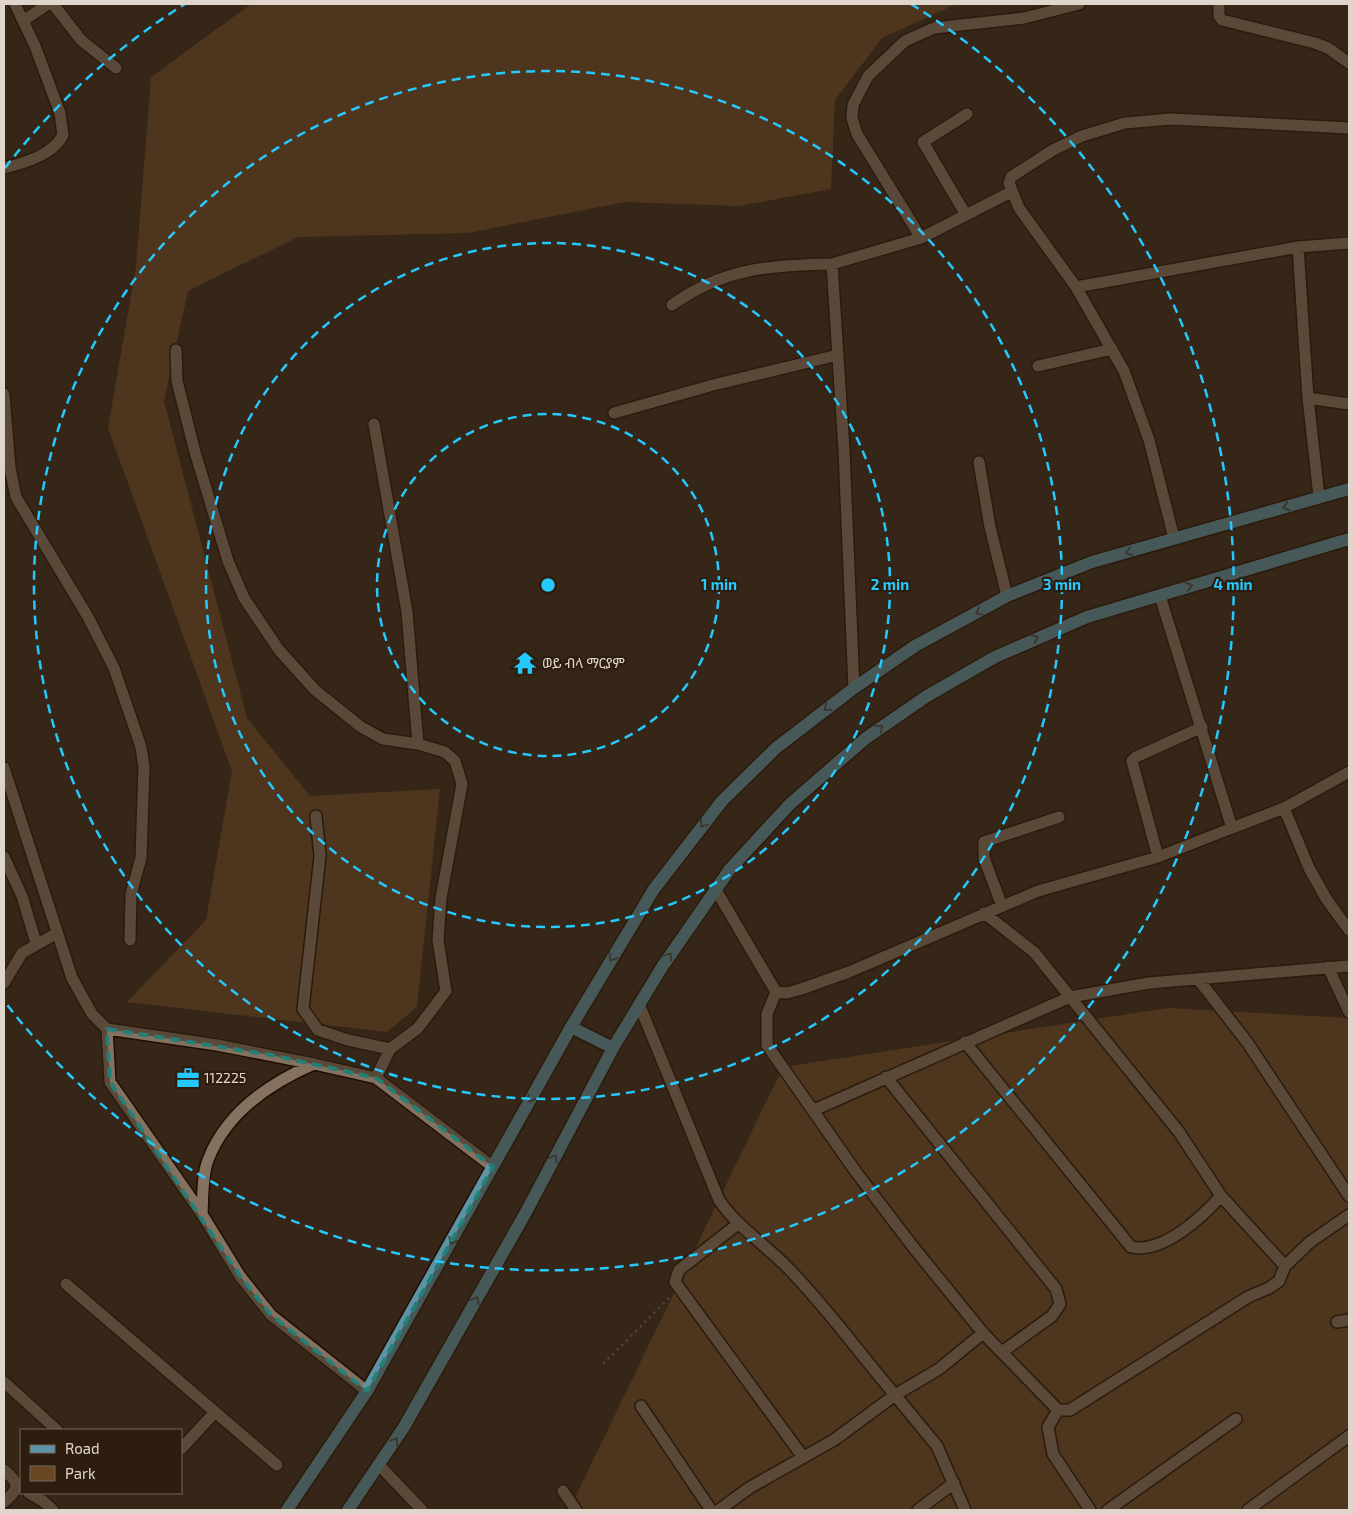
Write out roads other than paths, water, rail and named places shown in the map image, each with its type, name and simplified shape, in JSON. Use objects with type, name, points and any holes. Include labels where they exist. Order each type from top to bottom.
[{"type":"main road","points":[[287,1510],[367,1391],[571,1026],[654,889],[722,801],[776,748],[854,688],[915,646],[1007,596],[1092,562],[1349,489]]},
{"type":"main road","points":[[348,1510],[404,1427],[525,1214],[613,1048],[640,1004],[694,918],[730,869],[790,804],[866,738],[927,696],[995,657],[1051,631],[1087,617],[1349,539]]},
{"type":"main road","points":[[571,1026],[613,1048]]},
{"type":"street","points":[[4,168],[49,151],[63,135],[60,113],[35,46],[15,4]]},
{"type":"street","points":[[23,21],[48,4]]},
{"type":"street","points":[[53,4],[81,40],[116,68]]},
{"type":"street","points":[[921,238],[857,134],[852,118],[853,105],[868,76],[905,40],[934,28],[1024,18],[1079,4]]},
{"type":"street","points":[[1219,4],[1219,16],[1222,20],[1315,43],[1328,48],[1349,63]]},
{"type":"street","points":[[966,215],[923,142],[967,114]]},
{"type":"street","points":[[1174,538],[1149,440],[1124,371],[1076,287],[1019,208],[1011,192],[1009,183],[1011,177],[1026,166],[1082,136],[1125,123],[1171,119],[1349,128]]},
{"type":"street","points":[[672,305],[692,290],[738,272],[778,264],[832,264],[921,238],[1011,192]]},
{"type":"street","points":[[1076,287],[1298,247],[1349,243]]},
{"type":"street","points":[[1298,247],[1308,398],[1319,497]]},
{"type":"street","points":[[832,264],[845,460],[854,688]]},
{"type":"street","points":[[1038,366],[1112,349]]},
{"type":"street","points":[[176,350],[177,381],[195,452],[228,561],[244,598],[279,650],[315,690],[360,726],[383,739],[418,744],[445,752],[455,761],[462,784],[441,906],[438,940],[446,991],[418,1028],[390,1049],[376,1078]]},
{"type":"street","points":[[614,413],[722,383],[838,355]]},
{"type":"street","points":[[4,394],[10,468],[16,497],[88,617],[114,668],[141,747],[144,767],[141,858],[131,894],[130,940]]},
{"type":"street","points":[[1308,398],[1349,404]]},
{"type":"street","points":[[374,424],[406,612],[418,744]]},
{"type":"street","points":[[979,462],[990,527],[1007,596]]},
{"type":"street","points":[[1160,596],[1232,828]]},
{"type":"street","points":[[1158,857],[1132,761],[1136,757],[1202,728]]},
{"type":"street","points":[[4,768],[72,978],[84,1002],[98,1021],[107,1029],[217,1045],[376,1078],[493,1167]]},
{"type":"street","points":[[776,992],[786,993],[801,989],[849,972],[1038,891],[1158,857],[1284,808],[1349,772]]},
{"type":"street","points":[[1284,808],[1309,868],[1327,900],[1349,930]]},
{"type":"street","points":[[316,816],[320,856],[304,1009],[318,1030],[348,1040],[390,1049]]},
{"type":"street","points":[[1002,906],[984,858],[984,842],[1059,817]]},
{"type":"street","points":[[4,857],[22,896],[36,944]]},
{"type":"street","points":[[716,890],[776,992]]},
{"type":"street","points":[[984,913],[1034,952],[1178,1132],[1221,1196],[1285,1266]]},
{"type":"street","points":[[4,983],[16,960],[36,944],[57,933]]},
{"type":"street","points":[[814,1110],[1070,997],[1150,983],[1349,966]]},
{"type":"street","points":[[1328,967],[1349,1012]]},
{"type":"street","points":[[1198,979],[1247,1042],[1349,1196]]},
{"type":"street","points":[[776,992],[767,1014],[767,1045],[856,1172],[902,1232],[983,1333],[1058,1410],[1070,1410],[1248,1297],[1269,1288],[1278,1281],[1285,1266],[1310,1242],[1349,1215]]},
{"type":"street","points":[[640,1004],[719,1200],[738,1224],[789,1269],[937,1446],[964,1510]]},
{"type":"street","points":[[107,1029],[110,1082],[202,1214],[240,1276],[271,1315],[367,1391]]},
{"type":"street","points":[[965,1042],[1131,1247],[1140,1249],[1165,1241],[1201,1217],[1221,1196]]},
{"type":"street","points":[[202,1214],[207,1161],[224,1132],[248,1103],[288,1075],[314,1064]]},
{"type":"street","points":[[886,1077],[1056,1289],[1060,1304],[1052,1316],[1002,1352]]},
{"type":"street","points":[[738,1224],[679,1270],[675,1282],[803,1457]]},
{"type":"street","points":[[66,1284],[277,1464]]},
{"type":"street","points":[[1337,1322],[1349,1320]]},
{"type":"street","points":[[719,1510],[749,1488],[834,1440],[895,1395],[939,1369],[983,1333]]},
{"type":"street","points":[[4,1382],[56,1429]]},
{"type":"street","points":[[641,1406],[711,1510]]},
{"type":"street","points":[[1058,1410],[1048,1427],[1053,1454],[1090,1510]]},
{"type":"street","points":[[182,1448],[216,1412]]},
{"type":"street","points":[[1108,1510],[1236,1420]]},
{"type":"street","points":[[1248,1510],[1349,1436]]},
{"type":"street","points":[[379,1465],[422,1510]]},
{"type":"street","points":[[4,1470],[15,1479],[19,1487],[4,1502]]},
{"type":"street","points":[[918,1510],[954,1483]]},
{"type":"street","points":[[563,1491],[576,1510]]},
{"type":"street","points":[[31,1494],[53,1510]]},
{"type":"place","name":"ወይ ብላ ማርያም","points":[[525,663]]},
{"type":"place","name":"112225","points":[[188,1078]]}]
